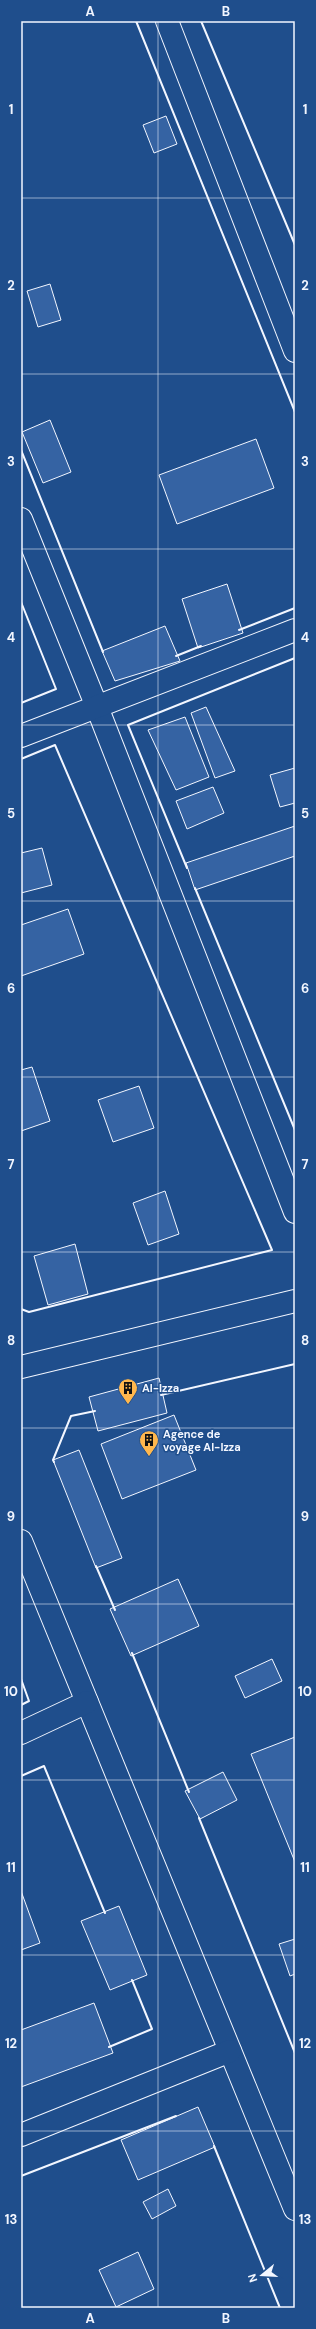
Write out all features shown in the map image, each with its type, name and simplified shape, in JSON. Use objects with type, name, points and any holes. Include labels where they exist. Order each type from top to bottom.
[{"type":"street","points":[[167,21],[295,352]]},
{"type":"street","points":[[21,519],[97,707],[295,1212]]},
{"type":"street","points":[[21,736],[295,630]]},
{"type":"street","points":[[21,1367],[295,1301]]},
{"type":"street","points":[[21,1541],[295,2209]]},
{"type":"street","points":[[21,1734],[87,1702]]},
{"type":"street","points":[[21,2135],[230,2051]]},
{"type":"building","points":[[166,116],[177,144],[154,153],[143,125]]},
{"type":"building","points":[[50,284],[61,320],[38,327],[27,291]]},
{"type":"building","points":[[50,420],[71,472],[43,483],[22,432]]},
{"type":"building","points":[[256,439],[274,488],[177,524],[159,475]]},
{"type":"building","points":[[227,584],[243,633],[198,648],[182,599]]},
{"type":"building","points":[[165,626],[180,661],[115,681],[102,651]]},
{"type":"building","points":[[206,707],[235,771],[215,778],[191,713]]},
{"type":"building","points":[[185,717],[209,777],[176,790],[148,730]]},
{"type":"building","points":[[295,768],[295,803],[280,807],[270,775]]},
{"type":"building","points":[[213,787],[224,813],[187,829],[176,801]]},
{"type":"building","points":[[295,826],[295,856],[195,890],[186,863]]},
{"type":"building","points":[[42,848],[52,885],[21,893],[21,853]]},
{"type":"building","points":[[68,909],[84,954],[21,976],[21,925]]},
{"type":"building","points":[[32,1067],[50,1121],[21,1131],[21,1070]]},
{"type":"building","points":[[139,1086],[154,1128],[113,1142],[98,1100]]},
{"type":"building","points":[[165,1191],[179,1234],[148,1245],[133,1203]]},
{"type":"building","points":[[75,1244],[88,1294],[48,1305],[34,1256]]},
{"type":"building","name":"Al-Izza","points":[[159,1378],[167,1413],[98,1431],[89,1397]]},
{"type":"building","name":"Agence de voyage Al-Izza","points":[[174,1415],[196,1470],[122,1499],[101,1444]]},
{"type":"building","points":[[79,1450],[122,1558],[96,1568],[53,1460]]},
{"type":"building","points":[[178,1579],[199,1626],[131,1656],[110,1609]]},
{"type":"building","points":[[272,1659],[282,1681],[245,1698],[235,1676]]},
{"type":"building","points":[[295,1737],[295,1862],[251,1754]]},
{"type":"building","points":[[223,1772],[237,1800],[200,1819],[185,1791]]},
{"type":"building","points":[[21,1891],[40,1943],[21,1950]]},
{"type":"building","points":[[119,1906],[147,1975],[110,1990],[81,1921]]},
{"type":"building","points":[[295,1939],[295,1974],[290,1976],[279,1944]]},
{"type":"building","points":[[94,2003],[113,2053],[21,2087],[21,2030]]},
{"type":"building","points":[[198,2107],[215,2147],[138,2180],[121,2140]]},
{"type":"building","points":[[168,2189],[176,2206],[152,2219],[143,2202]]},
{"type":"building","points":[[138,2252],[154,2289],[116,2307],[99,2270]]},
{"type":"wall","points":[[136,21],[295,412]]},
{"type":"wall","points":[[201,21],[295,245]]},
{"type":"wall","points":[[21,450],[103,652]]},
{"type":"wall","points":[[21,602],[56,689],[21,703]]},
{"type":"wall","points":[[239,630],[295,608]]},
{"type":"wall","points":[[176,656],[201,646]]},
{"type":"wall","points":[[187,868],[128,725],[295,658]]},
{"type":"wall","points":[[21,759],[55,745],[272,1250],[29,1312],[21,1309]]},
{"type":"wall","points":[[195,888],[295,1130]]},
{"type":"wall","points":[[161,1395],[295,1364]]},
{"type":"wall","points":[[54,1462],[53,1460],[71,1416],[95,1411]]},
{"type":"wall","points":[[96,1566],[115,1610]]},
{"type":"wall","points":[[132,1653],[189,1792]]},
{"type":"wall","points":[[21,1679],[29,1701],[21,1705]]},
{"type":"wall","points":[[21,1776],[44,1766],[105,1913]]},
{"type":"wall","points":[[199,1818],[295,2053]]},
{"type":"wall","points":[[109,2047],[152,2029],[132,1980]]},
{"type":"wall","points":[[21,2176],[176,2116]]},
{"type":"wall","points":[[214,2146],[280,2308]]},
{"type":"place","name":"Al-Izza","points":[[128,1405]]},
{"type":"place","name":"Agence de voyage Al-Izza","points":[[149,1457]]}]
